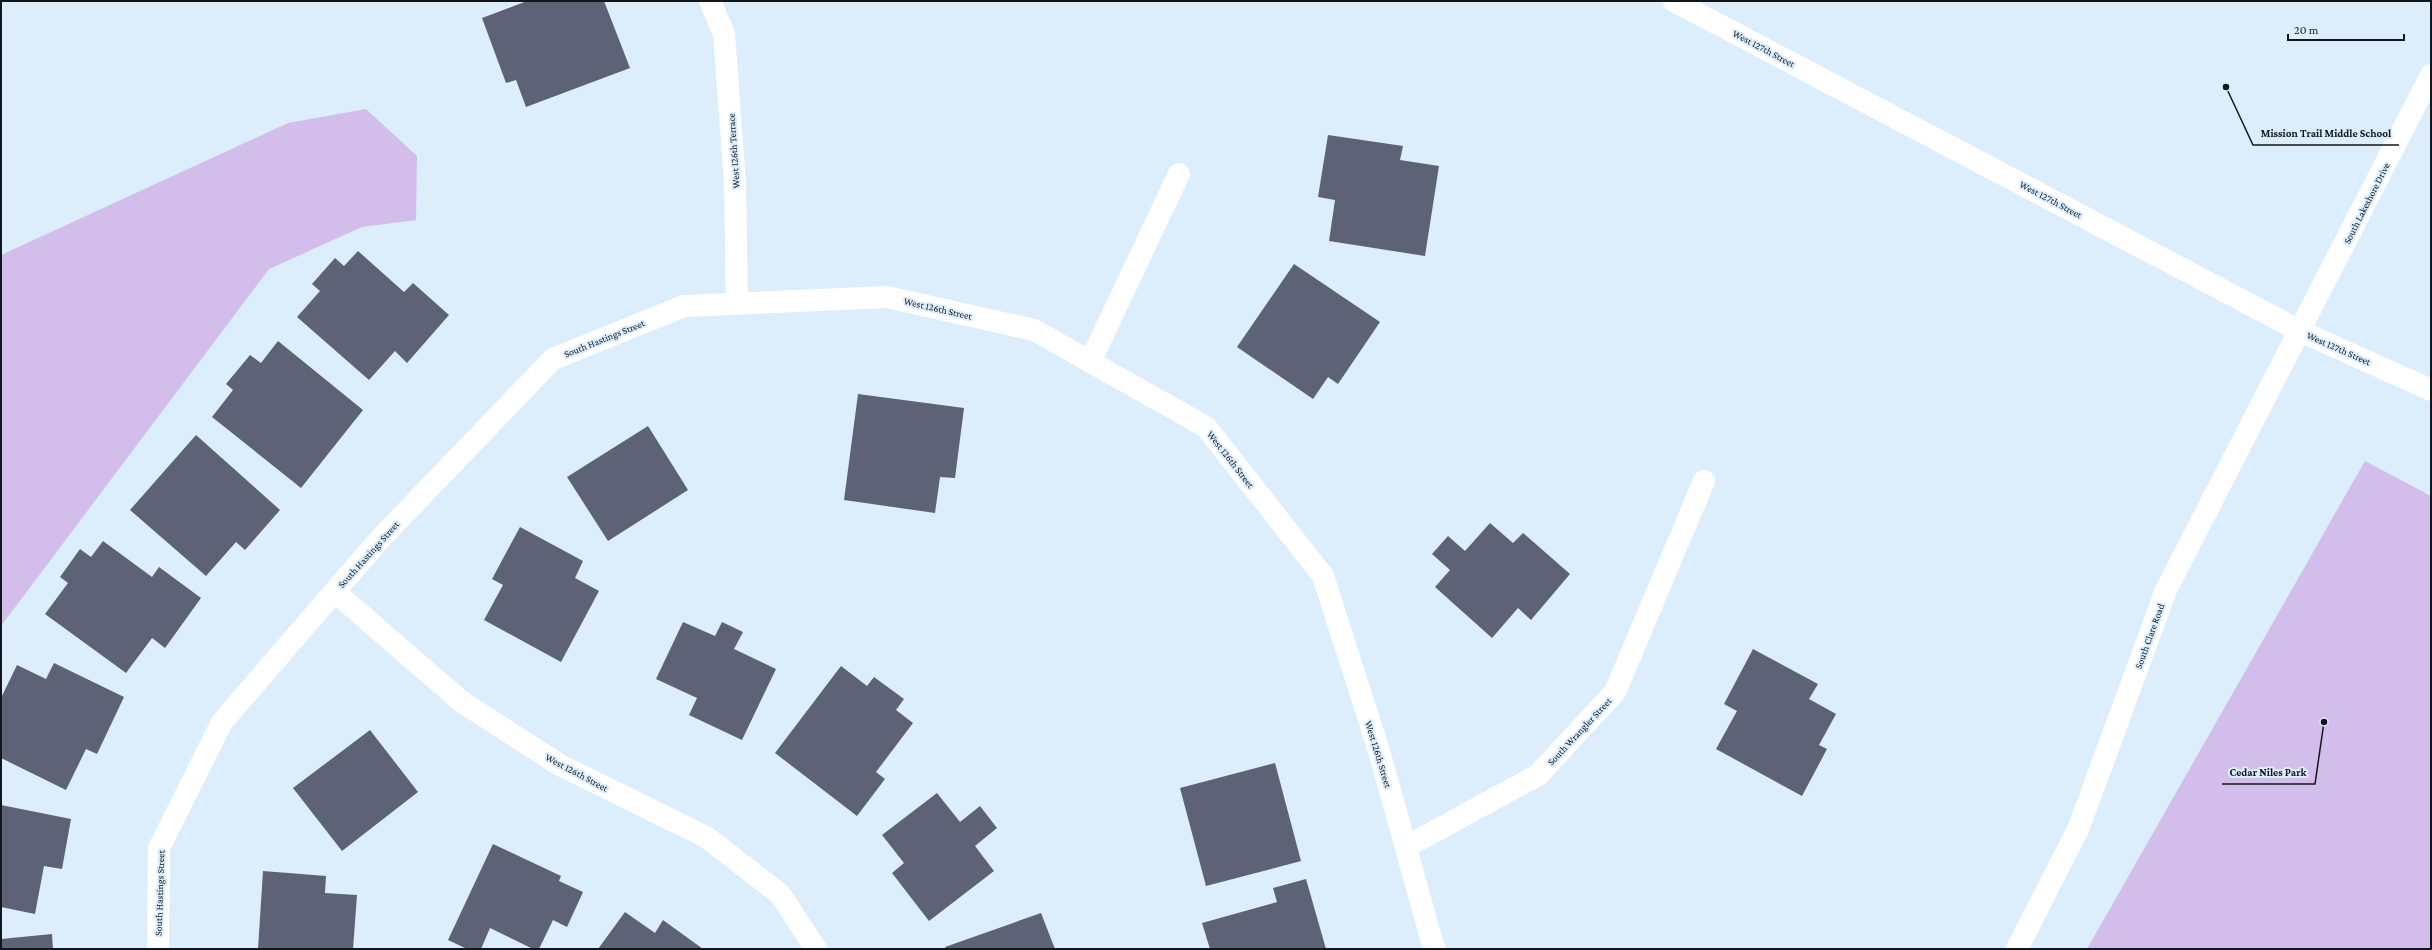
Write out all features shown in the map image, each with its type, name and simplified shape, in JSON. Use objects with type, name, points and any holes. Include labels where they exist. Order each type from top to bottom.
[{"type":"street","name":"West 126th Terrace","points":[[710,1],[724,34],[735,183],[737,304]]},
{"type":"street","name":"West 127th Street","points":[[1674,1],[2300,331],[2431,390]]},
{"type":"street","name":"South Lakeshore Drive","points":[[2300,331],[2431,74]]},
{"type":"street","points":[[1090,362],[1179,174]]},
{"type":"street","name":"West 126th Street","points":[[737,304],[887,297],[1034,330],[1206,427],[1323,576],[1379,751],[1434,949]]},
{"type":"street","name":"South Hastings Street","points":[[158,949],[159,848],[222,722],[380,539],[554,359],[684,306],[737,304]]},
{"type":"street","name":"South Clare Road","points":[[2017,949],[2079,827],[2166,590],[2300,331]]},
{"type":"street","name":"South Wrangler Street","points":[[1406,847],[1538,775],[1615,692],[1704,481]]},
{"type":"street","name":"West 126th Street","points":[[335,592],[462,702],[560,765],[706,837],[780,894],[816,949]]},
{"type":"shaded area","points":[[366,109],[417,156],[416,220],[362,227],[269,269],[1,626],[1,255],[288,123]]},
{"type":"shaded area","points":[[2365,461],[2431,496],[2431,949],[2087,949]]},
{"type":"building","points":[[527,1],[604,1],[630,68],[526,107],[516,80],[506,83],[482,18]]},
{"type":"building","points":[[1328,135],[1403,146],[1400,160],[1439,166],[1425,256],[1329,241],[1335,200],[1318,197]]},
{"type":"building","points":[[358,251],[404,292],[413,283],[449,315],[407,363],[395,351],[369,380],[297,317],[320,291],[312,284],[335,258],[344,266]]},
{"type":"building","points":[[1294,264],[1380,322],[1338,384],[1328,377],[1313,399],[1237,347]]},
{"type":"building","points":[[278,341],[363,410],[301,488],[212,417],[233,390],[226,384],[250,355],[261,363]]},
{"type":"building","points":[[858,394],[964,408],[955,478],[940,477],[935,513],[844,500]]},
{"type":"building","points":[[648,426],[688,490],[608,541],[567,477]]},
{"type":"building","points":[[196,435],[280,510],[245,550],[236,542],[206,576],[130,510]]},
{"type":"building","points":[[1490,523],[1513,543],[1523,533],[1570,574],[1531,620],[1518,608],[1492,638],[1435,587],[1450,570],[1432,554],[1448,536],[1465,551]]},
{"type":"building","points":[[520,527],[583,561],[575,578],[599,591],[561,662],[484,620],[503,585],[492,579]]},
{"type":"building","points":[[103,541],[152,577],[159,567],[201,598],[165,648],[152,638],[126,673],[45,614],[68,583],[60,577],[80,549],[91,557]]},
{"type":"building","points":[[683,622],[715,636],[722,622],[743,632],[734,649],[776,669],[742,740],[689,715],[697,698],[656,679]]},
{"type":"building","points":[[1753,649],[1818,684],[1809,699],[1836,714],[1819,745],[1827,749],[1802,796],[1716,749],[1737,711],[1724,704]]},
{"type":"building","points":[[54,663],[124,697],[97,754],[86,749],[66,790],[1,758],[1,698],[17,665],[46,679]]},
{"type":"building","points":[[841,666],[867,686],[874,677],[904,699],[896,710],[913,723],[876,772],[885,779],[857,816],[775,753]]},
{"type":"building","points":[[370,730],[418,792],[342,851],[293,788]]},
{"type":"building","points":[[1275,763],[1301,861],[1206,886],[1180,788]]},
{"type":"building","points":[[937,793],[960,822],[980,806],[997,828],[975,846],[994,871],[929,921],[892,873],[904,863],[882,835]]},
{"type":"building","points":[[1,805],[71,819],[62,869],[44,866],[35,914],[1,907]]},
{"type":"building","points":[[493,844],[561,876],[559,881],[583,892],[567,927],[553,920],[539,949],[533,949],[490,928],[481,949],[467,949],[448,940]]},
{"type":"building","points":[[263,871],[326,876],[325,893],[357,895],[353,949],[258,949]]},
{"type":"building","points":[[1306,879],[1326,949],[1210,949],[1202,923],[1277,902],[1273,888]]},
{"type":"building","points":[[625,912],[655,933],[663,920],[703,949],[598,949]]},
{"type":"building","points":[[1041,913],[1055,949],[946,949],[945,947]]},
{"type":"building","points":[[52,934],[53,949],[1,949],[1,939]]},
{"type":"place","name":"Mission Trail Middle School","points":[[2226,87]]},
{"type":"place","name":"Cedar Niles Park","points":[[2324,722]]}]
